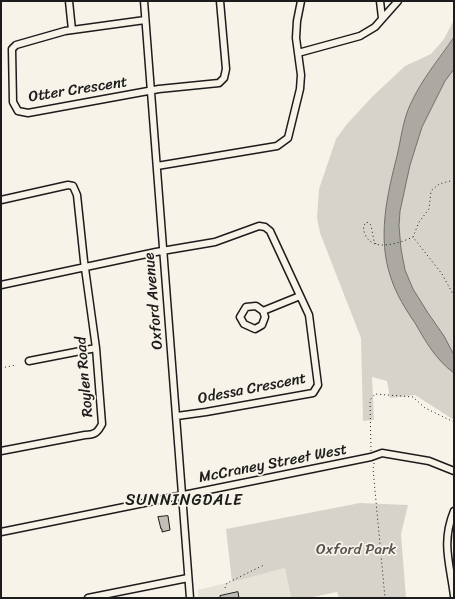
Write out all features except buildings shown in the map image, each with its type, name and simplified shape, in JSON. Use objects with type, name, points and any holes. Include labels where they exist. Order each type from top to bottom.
[{"type":"street","points":[[70,1],[72,30]]},
{"type":"street","name":"Oxford Avenue","points":[[144,1],[190,598]]},
{"type":"street","points":[[151,91],[219,83],[224,78],[226,69],[220,1]]},
{"type":"street","points":[[157,166],[277,146],[288,138],[300,89],[301,75],[296,38],[297,21],[301,1]]},
{"type":"street","points":[[380,1],[382,18]]},
{"type":"street","points":[[298,52],[360,36],[375,26],[398,1]]},
{"type":"street","name":"Otter Crescent","points":[[146,20],[72,30],[16,45],[12,49],[13,102],[18,111],[28,113],[151,91]]},
{"type":"street","name":"Roylen Road","points":[[1,200],[73,186],[77,195],[84,268],[96,348],[102,424],[98,431],[93,435],[85,435],[1,451]]},
{"type":"street","name":"Odessa Crescent","points":[[163,251],[215,242],[259,226],[265,227],[270,231],[309,315],[318,385],[313,393],[177,416]]},
{"type":"street","points":[[1,285],[163,251]]},
{"type":"street","points":[[263,311],[300,296]]},
{"type":"street","points":[[29,361],[96,348]]},
{"type":"street","name":"McCraney Street West","points":[[1,532],[371,457],[382,453],[429,460],[454,471]]},
{"type":"street","points":[[454,511],[447,532],[446,552],[454,596]]},
{"type":"street","points":[[88,598],[188,578]]},
{"type":"path","points":[[376,244],[370,225],[366,222],[364,226],[364,233],[368,240],[376,244],[401,242],[413,237],[419,222],[429,209],[431,191],[439,184],[454,180]]},
{"type":"path","points":[[413,237],[442,274],[454,296]]},
{"type":"path","points":[[1,368],[16,364]]},
{"type":"path","points":[[385,598],[375,506],[374,464],[371,457],[370,400],[375,394],[413,396],[425,408],[454,422]]},
{"type":"path","points":[[225,588],[227,583],[264,565]]},
{"type":"shaded area","points":[[454,37],[454,69],[445,81],[422,127],[410,165],[400,211],[399,226],[405,270],[413,289],[444,336],[454,355],[454,373],[432,350],[398,296],[387,263],[384,232],[387,201],[408,109],[425,77]]},
{"type":"shaded area","points":[[285,568],[291,598],[198,598],[198,590]]},
{"type":"green space","points":[[454,20],[454,37],[437,60],[454,54],[454,420],[415,395],[390,398],[387,381],[372,377],[374,420],[363,421],[361,338],[320,233],[317,218],[319,189],[336,139],[347,124],[372,97],[405,66],[431,54],[444,39]]},
{"type":"green space","name":"Oxford Park","points":[[360,503],[408,505],[401,534],[406,598],[339,598],[337,592],[308,598],[291,598],[285,568],[232,582],[226,529]]},
{"type":"district","name":"SUNNINGDALE","points":[[184,501]]}]
